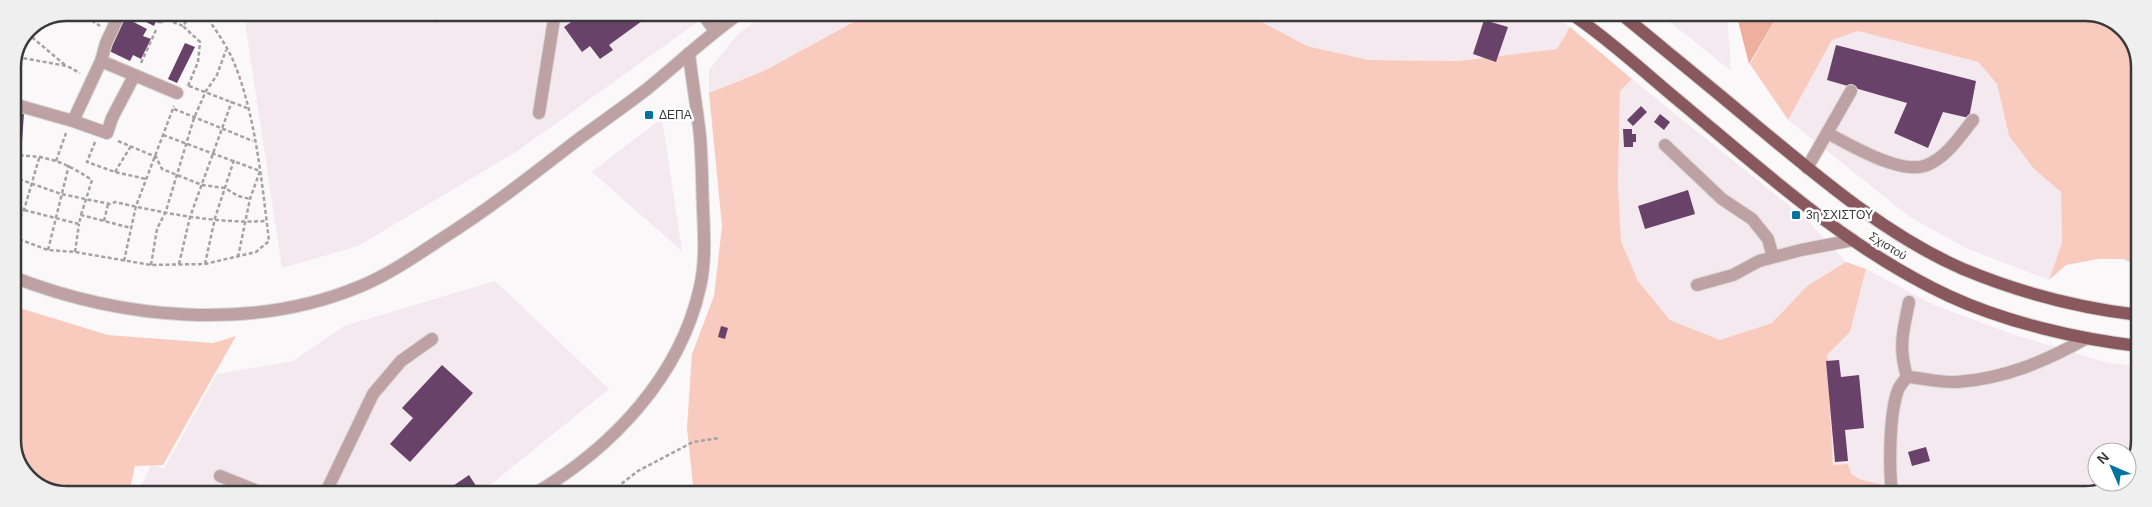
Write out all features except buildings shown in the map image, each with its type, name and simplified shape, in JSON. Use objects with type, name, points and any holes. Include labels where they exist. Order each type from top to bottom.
[{"type":"main road","name":"Σχιστού","points":[[1580,21],[1786,190],[1853,240],[1904,272],[1949,297],[2007,317],[2052,331],[2131,345]]},
{"type":"main road","name":"Σχιστού","points":[[1630,21],[1807,168],[1882,223],[1962,268],[2005,284],[2057,300],[2111,312],[2131,313]]},
{"type":"street","points":[[71,125],[101,60],[116,21]]},
{"type":"street","points":[[539,113],[554,21]]},
{"type":"street","points":[[708,21],[715,31]]},
{"type":"street","points":[[21,280],[106,304],[170,314],[243,314],[300,306],[361,286],[422,252],[490,208],[648,88],[729,21]]},
{"type":"street","points":[[547,486],[562,477],[595,450],[627,420],[656,387],[675,357],[689,324],[701,286],[705,247],[700,137],[689,53]]},
{"type":"street","points":[[101,60],[134,76],[177,93]]},
{"type":"street","points":[[21,107],[71,125],[107,133],[112,118],[134,76]]},
{"type":"street","points":[[1807,168],[1851,92]]},
{"type":"street","points":[[1827,133],[1864,152],[1896,165],[1916,168],[1928,165],[1947,151],[1973,120]]},
{"type":"street","points":[[1665,145],[1722,199],[1752,219],[1768,239],[1773,257]]},
{"type":"street","points":[[1698,285],[1733,275],[1759,261],[1818,246],[1853,240]]},
{"type":"street","points":[[1907,377],[1901,356],[1902,334],[1909,302]]},
{"type":"street","points":[[1907,377],[1955,382],[2005,374],[2052,358],[2087,338]]},
{"type":"street","points":[[329,486],[373,394],[401,362],[432,339]]},
{"type":"street","points":[[1891,486],[1893,412],[1898,389],[1907,377]]},
{"type":"street","points":[[220,476],[243,486]]},
{"type":"path","points":[[93,21],[110,34]]},
{"type":"path","points":[[134,76],[146,54],[155,21]]},
{"type":"path","points":[[124,261],[136,206],[174,109],[177,93],[188,86],[198,62],[200,42],[183,26],[186,21]]},
{"type":"path","points":[[21,240],[48,250],[75,252],[151,265],[205,264],[256,252],[269,241],[260,171],[247,108],[235,64],[209,21]]},
{"type":"path","points":[[33,38],[66,66],[92,80]]},
{"type":"path","points":[[151,265],[157,229],[166,211],[185,143],[206,91],[217,75],[226,50]]},
{"type":"path","points":[[22,59],[66,66]]},
{"type":"path","points":[[188,86],[206,91],[247,108]]},
{"type":"path","points":[[179,264],[190,217],[232,102]]},
{"type":"path","points":[[174,109],[254,142]]},
{"type":"path","points":[[56,161],[71,125]]},
{"type":"path","points":[[98,134],[87,162],[115,172],[146,179]]},
{"type":"path","points":[[163,135],[260,171]]},
{"type":"path","points":[[114,140],[156,157],[162,169],[202,185],[226,188],[238,196],[250,199]]},
{"type":"path","points":[[115,172],[131,146]]},
{"type":"path","points":[[21,155],[40,156],[69,165],[92,180],[81,215],[75,252]]},
{"type":"path","points":[[21,215],[40,156]]},
{"type":"path","points":[[205,264],[215,218],[234,160]]},
{"type":"path","points":[[48,250],[69,165]]},
{"type":"path","points":[[238,257],[250,199],[260,171]]},
{"type":"path","points":[[21,180],[62,194],[108,204],[115,202],[190,217],[245,222],[266,221]]},
{"type":"path","points":[[104,221],[108,204]]},
{"type":"path","points":[[21,208],[79,224]]},
{"type":"path","points":[[81,215],[131,228]]},
{"type":"path","points":[[619,486],[638,471],[693,442],[719,438]]},
{"type":"shaded area","points":[[699,21],[516,152],[358,246],[282,268],[245,22]]},
{"type":"shaded area","points":[[756,21],[855,21],[764,71],[709,93],[709,70],[738,34]]},
{"type":"shaded area","points":[[855,21],[1260,21],[1307,46],[1369,60],[1458,61],[1557,49],[1570,27],[1632,79],[1620,91],[1618,184],[1621,241],[1638,281],[1670,320],[1720,340],[1772,323],[1807,286],[1846,262],[1866,269],[1850,332],[1827,355],[1833,465],[1848,464],[1851,474],[1859,479],[1887,486],[693,486],[687,428],[692,354],[714,296],[722,226],[709,93],[764,71]]},
{"type":"shaded area","points":[[1261,21],[1561,21],[1570,27],[1558,49],[1458,61],[1369,60],[1307,46]]},
{"type":"shaded area","points":[[1669,21],[1728,21],[1731,71]]},
{"type":"shaded area","points":[[1738,21],[1774,21],[1749,64]]},
{"type":"shaded area","points":[[1774,21],[2084,21],[2108,27],[2123,42],[2131,65],[2131,262],[2123,259],[2098,259],[2066,265],[2049,280],[2062,243],[2061,192],[2034,169],[2009,136],[1997,84],[1978,62],[1858,31],[1832,40],[1788,120],[1750,64]]},
{"type":"shaded area","points":[[1858,31],[1978,62],[1997,84],[2009,136],[2034,169],[2061,192],[2062,243],[2049,280],[1968,249],[1910,217],[1788,120],[1832,40]]},
{"type":"shaded area","points":[[1632,79],[1808,221],[1846,262],[1807,286],[1772,323],[1720,340],[1670,320],[1638,281],[1621,241],[1618,184],[1620,91]]},
{"type":"shaded area","points":[[662,118],[682,251],[592,172]]},
{"type":"shaded area","points":[[1866,269],[1934,305],[2012,334],[2108,363],[2131,365],[2131,442],[2087,442],[2087,486],[1887,486],[1859,479],[1833,465],[1827,355],[1850,332]]},
{"type":"shaded area","points":[[495,281],[609,389],[489,486],[141,486],[152,463],[164,469],[217,374],[293,361],[344,326]]},
{"type":"shaded area","points":[[21,308],[108,335],[213,343],[236,336],[163,465],[135,466],[131,486],[68,486],[44,480],[29,465],[21,442]]},
{"type":"place","name":"ΔΕΠΑ","points":[[649,115]]},
{"type":"place","name":"3η ΣΧΙΣΤΟΥ","points":[[1796,215]]}]
